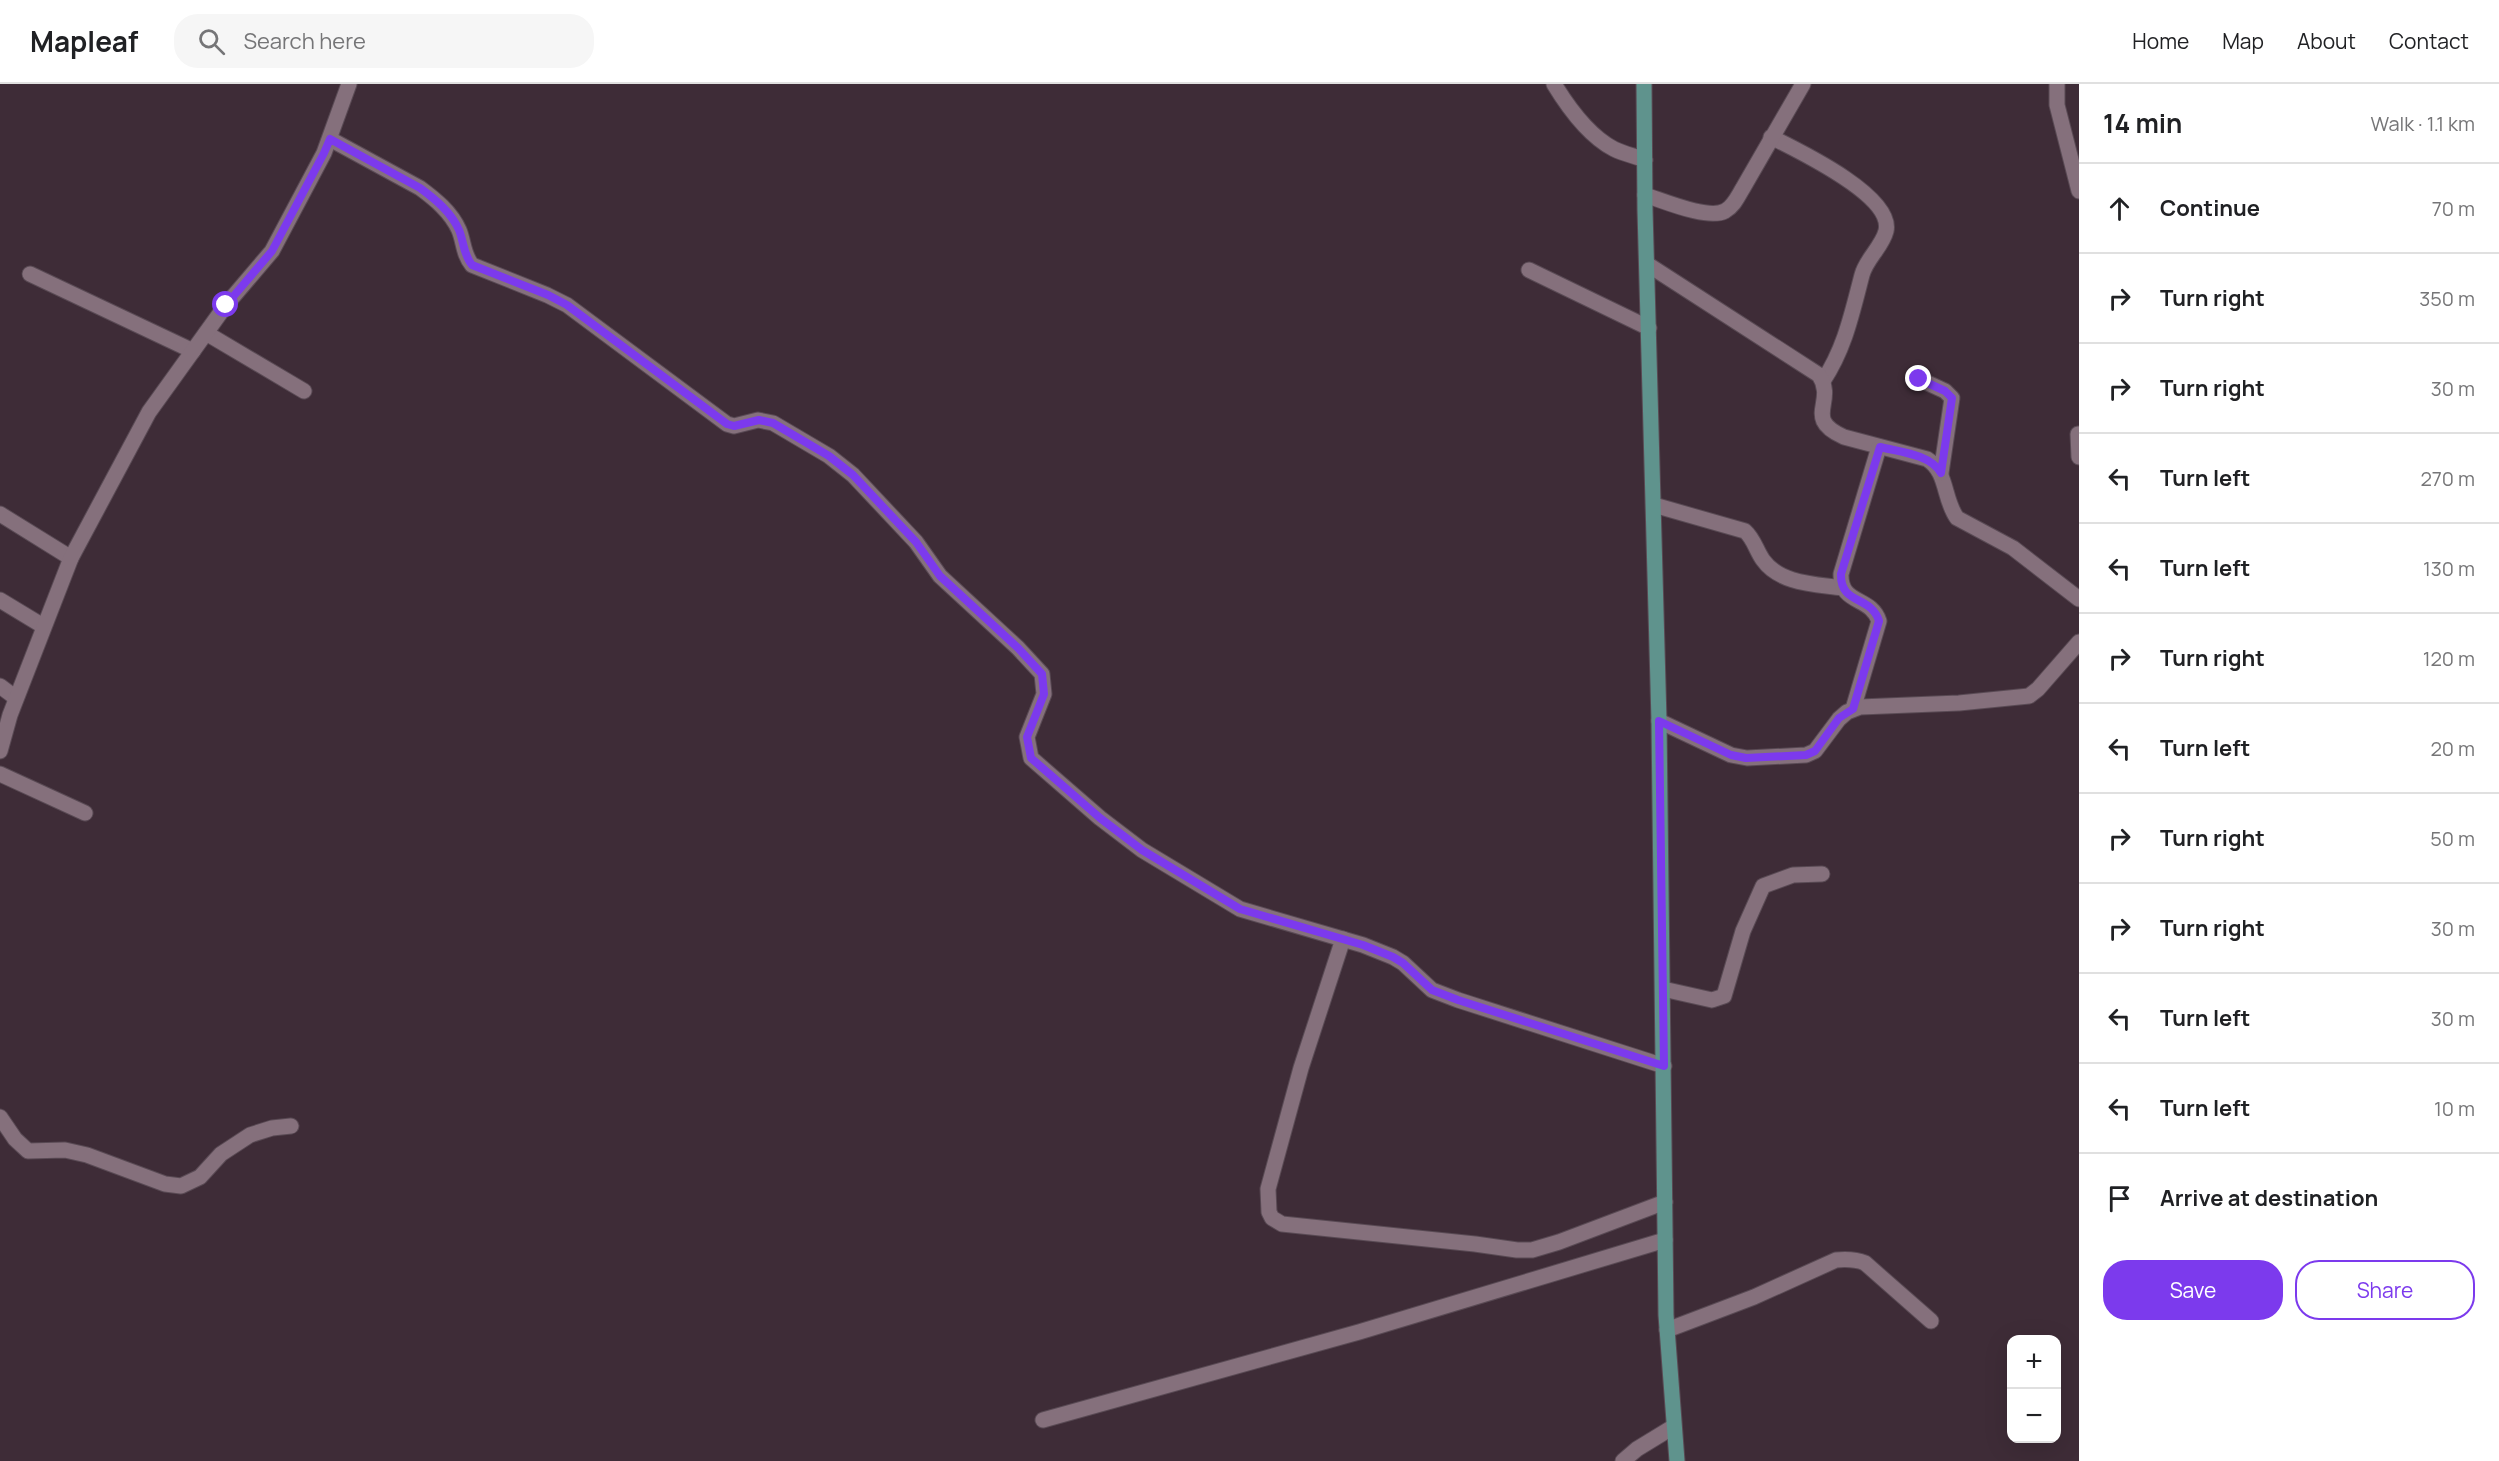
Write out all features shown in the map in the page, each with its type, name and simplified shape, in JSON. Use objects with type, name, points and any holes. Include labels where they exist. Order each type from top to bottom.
[{"type":"main road","points":[[1644,84],[1659,721],[1667,1330],[1677,1461]]},
{"type":"street","points":[[0,751],[16,698],[71,558],[149,412],[206,333],[272,251],[324,153],[349,84]]},
{"type":"street","points":[[1554,84],[1567,105],[1600,138],[1612,148],[1645,160]]},
{"type":"street","points":[[1645,195],[1694,210],[1717,213],[1726,210],[1733,205],[1803,84]]},
{"type":"street","points":[[2057,84],[2057,105],[2079,191]]},
{"type":"street","points":[[1771,137],[1814,159],[1862,190],[1884,216],[1886,224],[1886,232],[1863,269],[1854,312],[1839,356],[1823,381],[1822,419],[1825,426],[1844,437],[1928,459],[1937,465],[1951,510],[1957,518],[2013,548],[2079,599]]},
{"type":"street","points":[[330,139],[420,188],[433,198],[451,216],[459,231],[466,258],[472,265],[548,295],[567,305],[727,424],[734,426],[759,420],[773,423],[796,435],[845,468],[916,542],[940,576],[1018,648],[1042,674],[1044,694],[1027,737],[1031,758],[1100,818],[1142,850],[1240,909],[1343,939],[1393,957],[1403,963],[1432,990],[1664,1066]]},
{"type":"street","points":[[1647,264],[1811,369],[1823,381]]},
{"type":"street","points":[[1529,270],[1649,328]]},
{"type":"street","points":[[30,274],[193,351]]},
{"type":"street","points":[[206,333],[304,391]]},
{"type":"street","points":[[1919,379],[1945,391],[1952,398],[1941,473]]},
{"type":"street","points":[[2078,434],[2079,457]]},
{"type":"street","points":[[1853,709],[1879,621],[1873,609],[1845,593],[1842,588],[1841,574],[1880,447]]},
{"type":"street","points":[[1654,505],[1745,531],[1762,559],[1782,576],[1806,583],[1842,588]]},
{"type":"street","points":[[0,514],[71,558]]},
{"type":"street","points":[[0,600],[43,626]]},
{"type":"street","points":[[1659,721],[1731,755],[1746,758],[1806,755],[1815,751],[1839,718],[1860,707],[1948,704],[2029,696],[2038,689],[2079,642]]},
{"type":"street","points":[[0,686],[16,698]]},
{"type":"street","points":[[0,774],[85,813]]},
{"type":"street","points":[[1663,989],[1712,1000],[1724,996],[1743,931],[1762,886],[1793,875],[1822,874]]},
{"type":"street","points":[[1343,939],[1301,1068],[1268,1189],[1267,1202],[1272,1218],[1282,1224],[1532,1250],[1665,1202]]},
{"type":"street","points":[[0,1117],[22,1147],[28,1151],[64,1150],[87,1155],[165,1184],[181,1186],[200,1178],[221,1154],[250,1135],[272,1128],[291,1126]]},
{"type":"street","points":[[1042,1420],[1359,1332],[1665,1240]]},
{"type":"street","points":[[1667,1330],[1754,1297],[1836,1260],[1846,1259],[1856,1259],[1865,1263],[1931,1321]]},
{"type":"street","points":[[1623,1461],[1637,1449],[1673,1427]]},
{"type":"route","points":[[226,305],[272,251],[330,139],[420,188],[433,198],[451,216],[459,231],[466,258],[472,265],[548,295],[567,305],[727,424],[734,426],[759,420],[773,423],[829,456],[853,475],[916,542],[940,576],[1018,648],[1042,674],[1044,694],[1027,737],[1031,758],[1100,818],[1142,850],[1240,909],[1363,945],[1393,957],[1412,970],[1432,990],[1664,1066],[1659,721],[1731,755],[1746,758],[1806,755],[1815,751],[1839,718],[1853,709],[1879,621],[1873,609],[1845,593],[1842,588],[1841,574],[1880,447],[1928,459],[1937,465],[1941,473],[1952,398],[1945,391],[1919,379]]}]
